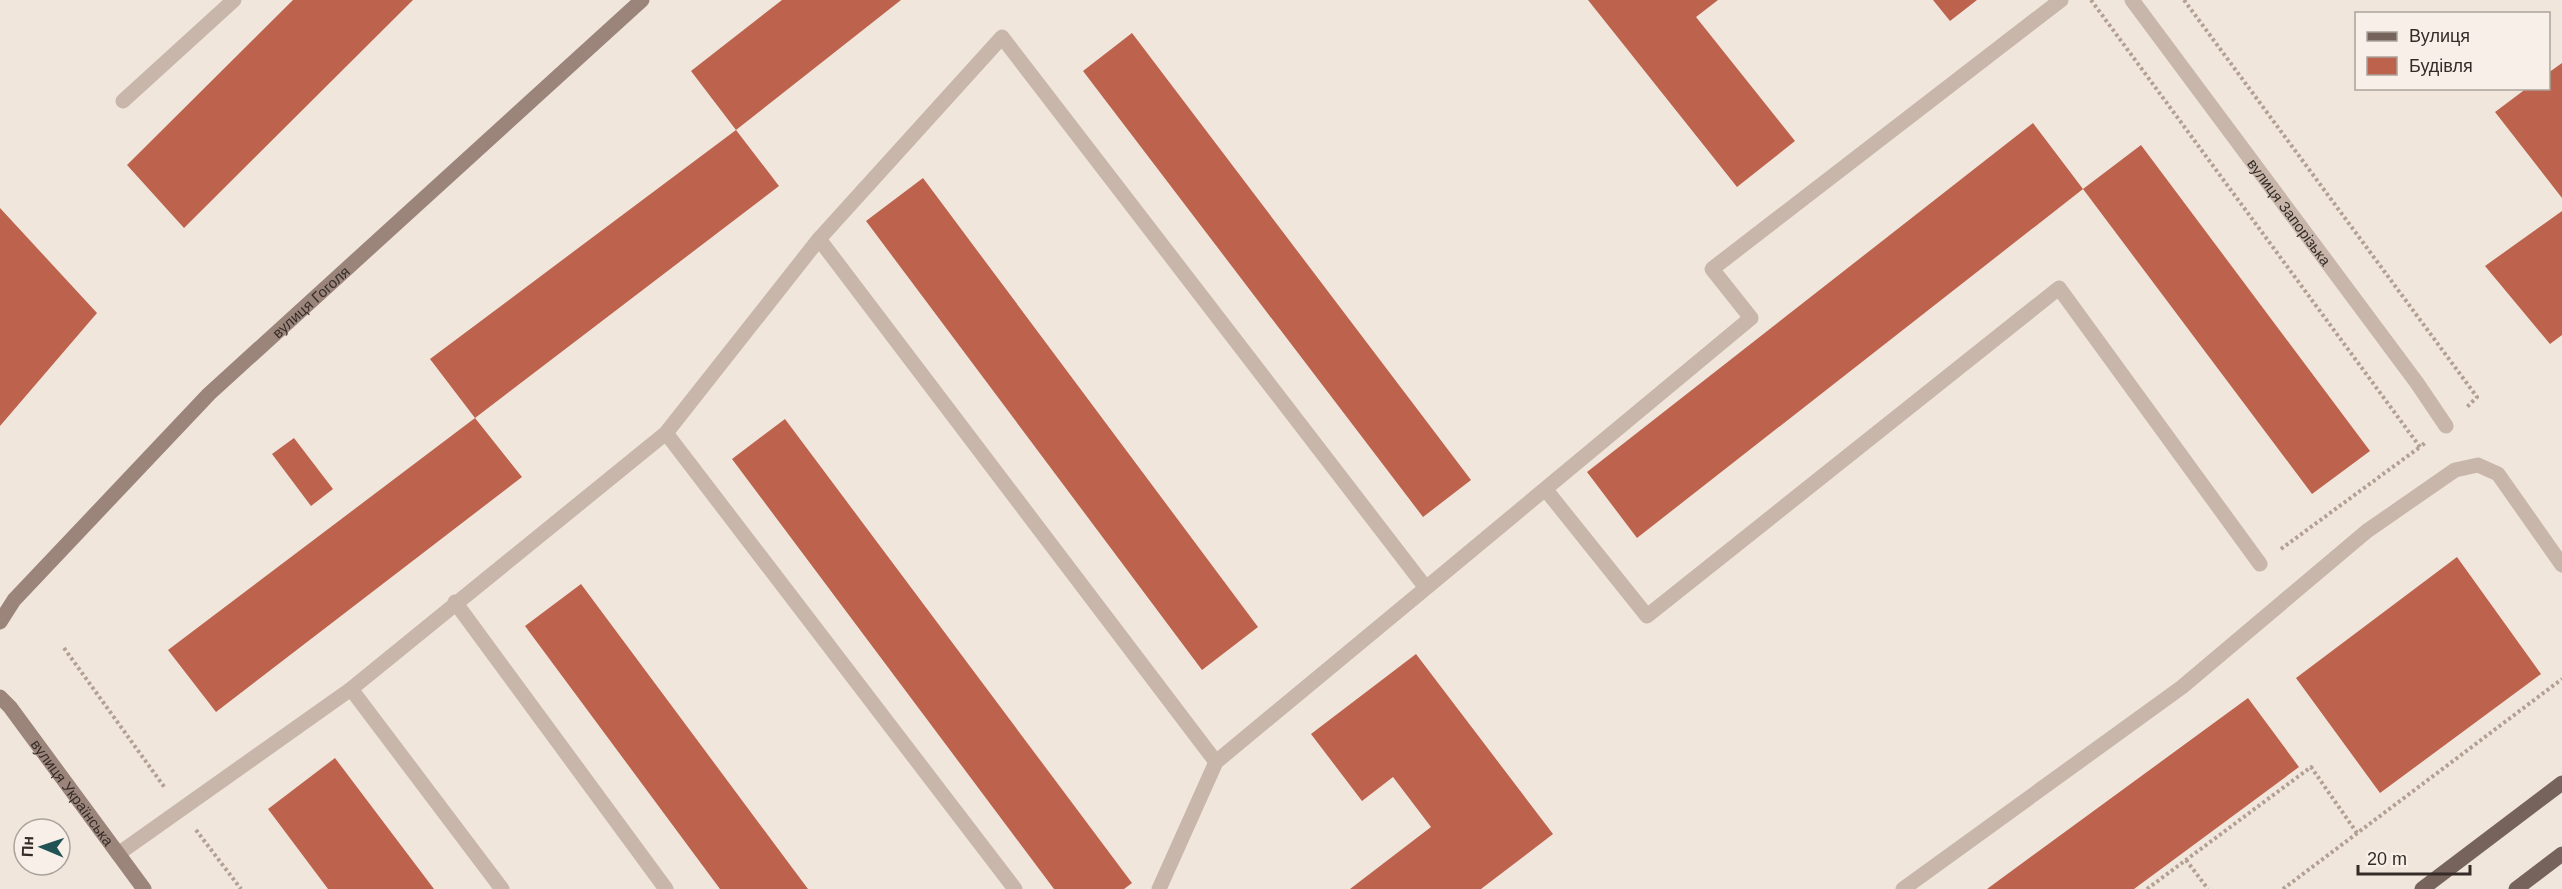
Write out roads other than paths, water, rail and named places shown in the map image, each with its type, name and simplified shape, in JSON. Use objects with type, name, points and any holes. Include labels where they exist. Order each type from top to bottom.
[{"type":"main road","points":[[2422,889],[2562,783]]},
{"type":"main road","points":[[2516,889],[2562,854]]},
{"type":"street","points":[[123,101],[234,0]]},
{"type":"street","name":"вулиця Гоголя","points":[[0,622],[14,600],[209,394],[642,0]]},
{"type":"street","points":[[1159,889],[1216,762],[1751,318],[1712,269],[2061,0]]},
{"type":"street","name":"вулиця Запорізька","points":[[2132,0],[2417,382],[2446,426]]},
{"type":"street","points":[[118,854],[351,689],[666,433],[819,239],[1002,37],[1426,588]]},
{"type":"street","points":[[819,239],[1216,762]]},
{"type":"street","points":[[1546,490],[1647,616],[2059,288],[2260,564]]},
{"type":"street","points":[[666,433],[1015,889]]},
{"type":"street","points":[[1903,889],[2182,687],[2367,531],[2455,470],[2478,465],[2499,474],[2562,565]]},
{"type":"street","points":[[456,602],[666,889]]},
{"type":"street","points":[[351,689],[502,889]]},
{"type":"street","name":"вулиця Українська","points":[[0,697],[10,707],[144,889]]}]
